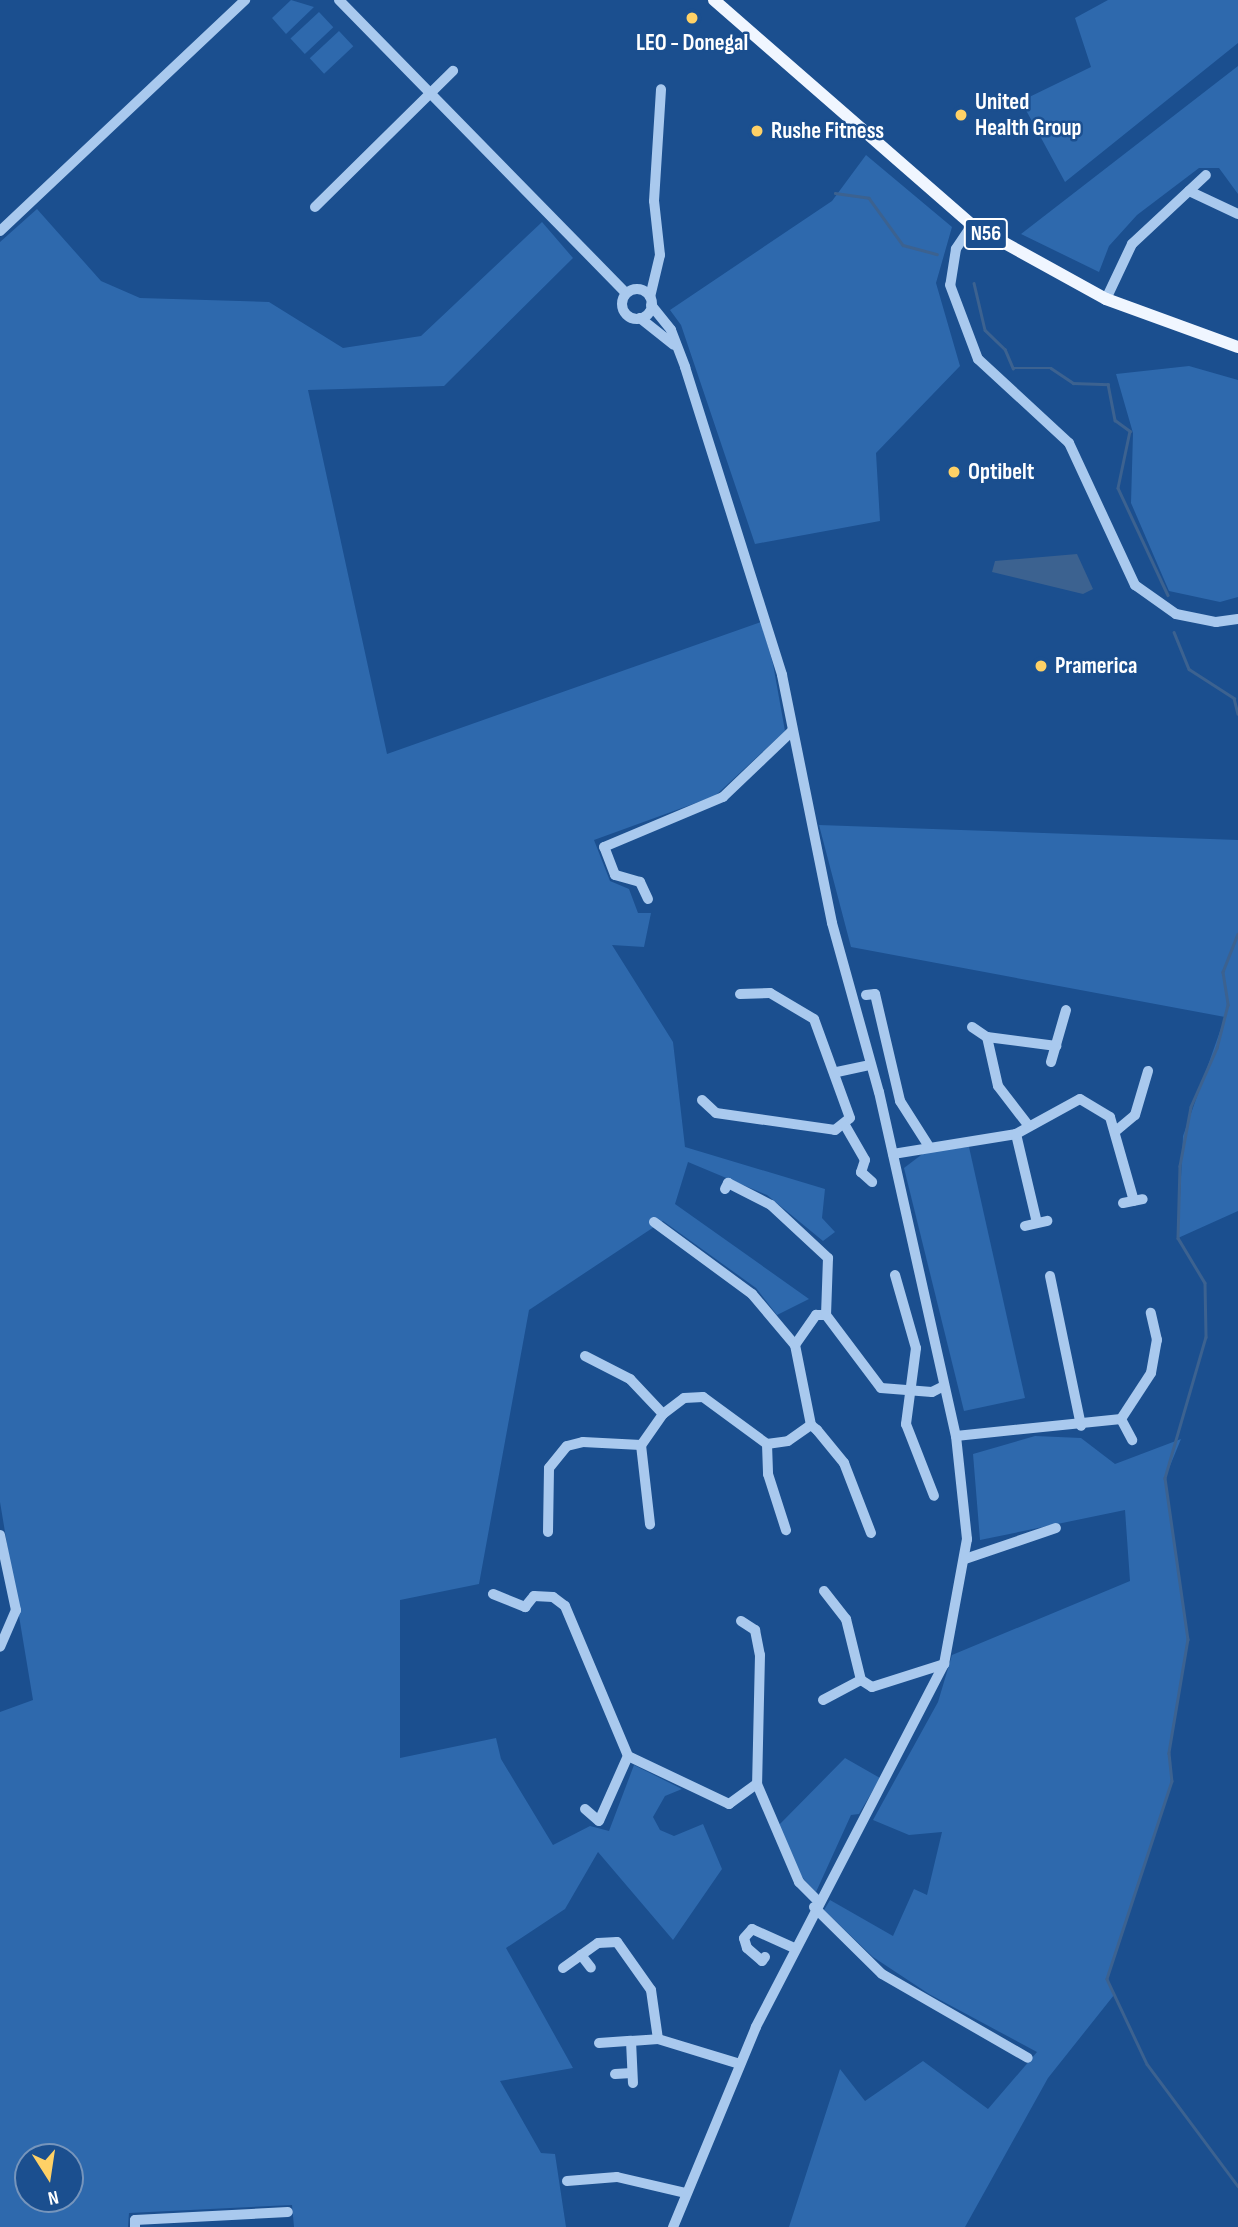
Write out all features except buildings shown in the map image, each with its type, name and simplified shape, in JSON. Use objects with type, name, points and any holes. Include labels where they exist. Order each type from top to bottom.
[{"type":"main road","name":"N56","points":[[714,0],[972,225],[1106,299],[1238,347]]},
{"type":"street","points":[[0,231],[245,0]]},
{"type":"street","points":[[340,0],[626,293]]},
{"type":"street","points":[[315,207],[453,71]]},
{"type":"street","points":[[640,318],[651,301],[656,275],[660,89]]},
{"type":"street","points":[[1106,299],[1132,244],[1206,175]]},
{"type":"street","points":[[1189,191],[1238,214]]},
{"type":"street","points":[[972,225],[956,249],[950,285],[978,359],[1069,443],[1135,585],[1175,614],[1216,622],[1238,619]]},
{"type":"street","points":[[626,293],[639,289],[656,275]]},
{"type":"street","points":[[639,289],[651,301],[678,350],[757,586],[792,732],[832,923],[893,1154],[956,1436],[965,1559],[944,1664],[908,1742],[794,1948],[740,2064],[673,2227]]},
{"type":"street","points":[[626,293],[624,311],[640,318],[678,350]]},
{"type":"street","points":[[648,899],[640,882],[615,875],[604,847],[723,797],[792,732]]},
{"type":"street","points":[[740,994],[770,993],[816,1022],[836,1072],[850,1118],[846,1127]]},
{"type":"street","points":[[866,995],[876,995],[900,1101],[928,1145]]},
{"type":"street","points":[[1051,1062],[1066,1010]]},
{"type":"street","points":[[816,1022],[826,1014]]},
{"type":"street","points":[[972,1027],[987,1037],[1056,1046]]},
{"type":"street","points":[[987,1037],[998,1086],[1028,1125]]},
{"type":"street","points":[[836,1072],[870,1065]]},
{"type":"street","points":[[1117,1130],[1135,1115],[1148,1071]]},
{"type":"street","points":[[893,1154],[928,1145],[1016,1134],[1028,1125],[1080,1099],[1096,1103],[1117,1130],[1133,1201]]},
{"type":"street","points":[[702,1100],[716,1113],[846,1127]]},
{"type":"street","points":[[846,1127],[865,1160],[861,1172],[872,1182]]},
{"type":"street","points":[[1016,1134],[1042,1222],[1025,1226]]},
{"type":"street","points":[[725,1189],[728,1183],[771,1205],[828,1258],[826,1315],[870,1379],[893,1391],[911,1389],[932,1392],[944,1386]]},
{"type":"street","points":[[654,1222],[752,1294],[795,1345],[811,1424],[844,1463],[871,1533]]},
{"type":"street","points":[[895,1275],[916,1348],[906,1424],[934,1496]]},
{"type":"street","points":[[1050,1276],[1081,1426]]},
{"type":"street","points":[[956,1436],[1038,1423],[1081,1426],[1121,1419],[1151,1373],[1157,1340],[1151,1313]]},
{"type":"street","points":[[795,1345],[816,1315],[826,1315]]},
{"type":"street","points":[[584,1356],[630,1379],[663,1414]]},
{"type":"street","points":[[650,1524],[641,1445],[663,1414],[684,1398],[703,1397],[767,1444],[788,1441],[811,1424]]},
{"type":"street","points":[[1121,1419],[1132,1440]]},
{"type":"street","points":[[548,1532],[547,1484],[554,1457],[583,1442],[641,1445]]},
{"type":"street","points":[[767,1444],[768,1474],[786,1530]]},
{"type":"street","points":[[965,1559],[1056,1528]]},
{"type":"street","points":[[0,1535],[16,1610],[0,1647]]},
{"type":"street","points":[[1026,1537],[1027,1549]]},
{"type":"street","points":[[824,1591],[854,1635],[861,1680],[872,1687],[944,1664]]},
{"type":"street","points":[[493,1594],[525,1607],[534,1596],[554,1597],[565,1606],[628,1756],[729,1804],[757,1784]]},
{"type":"street","points":[[741,1621],[755,1630],[760,1655],[757,1784],[799,1882],[816,1904],[882,1974],[1028,2058]]},
{"type":"street","points":[[823,1700],[861,1680]]},
{"type":"street","points":[[585,1809],[599,1821],[628,1756]]},
{"type":"street","points":[[757,1916],[755,1928],[745,1944],[762,1961],[765,1957]]},
{"type":"street","points":[[755,1928],[794,1948]]},
{"type":"street","points":[[563,1968],[604,1940],[624,1947],[651,1990],[658,2039]]},
{"type":"street","points":[[581,1955],[590,1968]]},
{"type":"street","points":[[599,2043],[658,2039],[740,2064]]},
{"type":"street","points":[[615,2074],[632,2078],[631,2041]]},
{"type":"street","points":[[567,2181],[617,2177],[686,2193]]},
{"type":"street","points":[[135,2227],[135,2220],[178,2222],[288,2212]]},
{"type":"shaded area","points":[[291,0],[314,7],[286,34],[272,18]]},
{"type":"shaded area","points":[[1108,0],[1238,0],[1238,43],[1065,182],[1021,101],[1091,67],[1075,18]]},
{"type":"shaded area","points":[[319,12],[333,27],[305,54],[290,39]]},
{"type":"shaded area","points":[[339,31],[353,46],[324,74],[310,58]]},
{"type":"shaded area","points":[[1238,66],[1238,194],[1219,168],[1199,168],[1137,215],[1109,246],[1099,272],[1021,234]]},
{"type":"shaded area","points":[[866,155],[952,227],[936,283],[960,366],[876,453],[880,521],[755,544],[681,325],[670,310],[832,201]]},
{"type":"shaded area","points":[[37,209],[101,281],[140,298],[269,302],[343,348],[421,336],[542,222],[573,258],[444,386],[308,390],[387,754],[761,622],[773,664],[785,731],[715,796],[594,840],[610,881],[629,889],[638,913],[651,913],[644,947],[612,945],[673,1042],[685,1147],[825,1189],[822,1218],[835,1232],[823,1241],[767,1195],[688,1162],[675,1204],[809,1299],[777,1315],[756,1288],[663,1221],[529,1310],[479,1584],[400,1600],[400,1758],[496,1738],[501,1759],[553,1845],[590,1826],[609,1831],[634,1765],[682,1789],[665,1796],[653,1817],[660,1830],[674,1836],[703,1824],[722,1869],[673,1940],[598,1852],[565,1909],[506,1948],[573,2068],[500,2081],[541,2153],[555,2154],[566,2227],[294,2227],[292,2205],[129,2213],[128,2227],[0,2227],[0,1712],[33,1700],[0,1502],[0,242]]},
{"type":"shaded area","points":[[1189,366],[1238,380],[1238,597],[1220,602],[1169,591],[1131,503],[1133,433],[1116,374]]},
{"type":"shaded area","points":[[1077,554],[1093,589],[1083,594],[992,572],[995,561]]},
{"type":"shaded area","points":[[819,825],[1238,840],[1238,1211],[1178,1238],[1183,1136],[1225,1017],[851,947]]},
{"type":"shaded area","points":[[969,1147],[1025,1398],[964,1411],[904,1168],[925,1152]]},
{"type":"shaded area","points":[[1035,1436],[1081,1438],[1115,1464],[1181,1439],[1165,1478],[1188,1639],[1169,1753],[1172,1781],[1108,1979],[1114,1995],[1048,2078],[965,2227],[789,2227],[840,2069],[865,2101],[923,2061],[988,2109],[1037,2052],[929,1994],[873,1957],[824,1910],[830,1900],[893,1936],[914,1889],[927,1895],[942,1832],[909,1835],[873,1820],[938,1702],[952,1655],[1130,1581],[1125,1510],[980,1540],[973,1454]]},
{"type":"shaded area","points":[[845,1758],[880,1778],[859,1814],[851,1815],[816,1892],[797,1872],[778,1826]]},
{"type":"waterway","points":[[835,193],[869,198],[903,245],[937,254]]},
{"type":"waterway","points":[[974,283],[985,330],[1005,349],[1013,368],[1051,368],[1073,383],[1108,384],[1115,420],[1130,431],[1118,488],[1168,595]]},
{"type":"waterway","points":[[1174,632],[1189,669],[1234,698],[1238,714]]},
{"type":"waterway","points":[[1238,934],[1223,972],[1228,1005],[1217,1048],[1191,1107],[1180,1166],[1178,1238],[1205,1283],[1206,1337],[1165,1478],[1188,1639],[1169,1753],[1172,1781],[1107,1979],[1147,2064],[1238,2186]]},
{"type":"place","name":"LEO - Donegal","points":[[692,18]]},
{"type":"place","name":"United Health Group","points":[[961,115]]},
{"type":"place","name":"Rushe Fitness","points":[[757,131]]},
{"type":"place","name":"Optibelt","points":[[954,472]]},
{"type":"place","name":"Pramerica","points":[[1041,666]]}]
